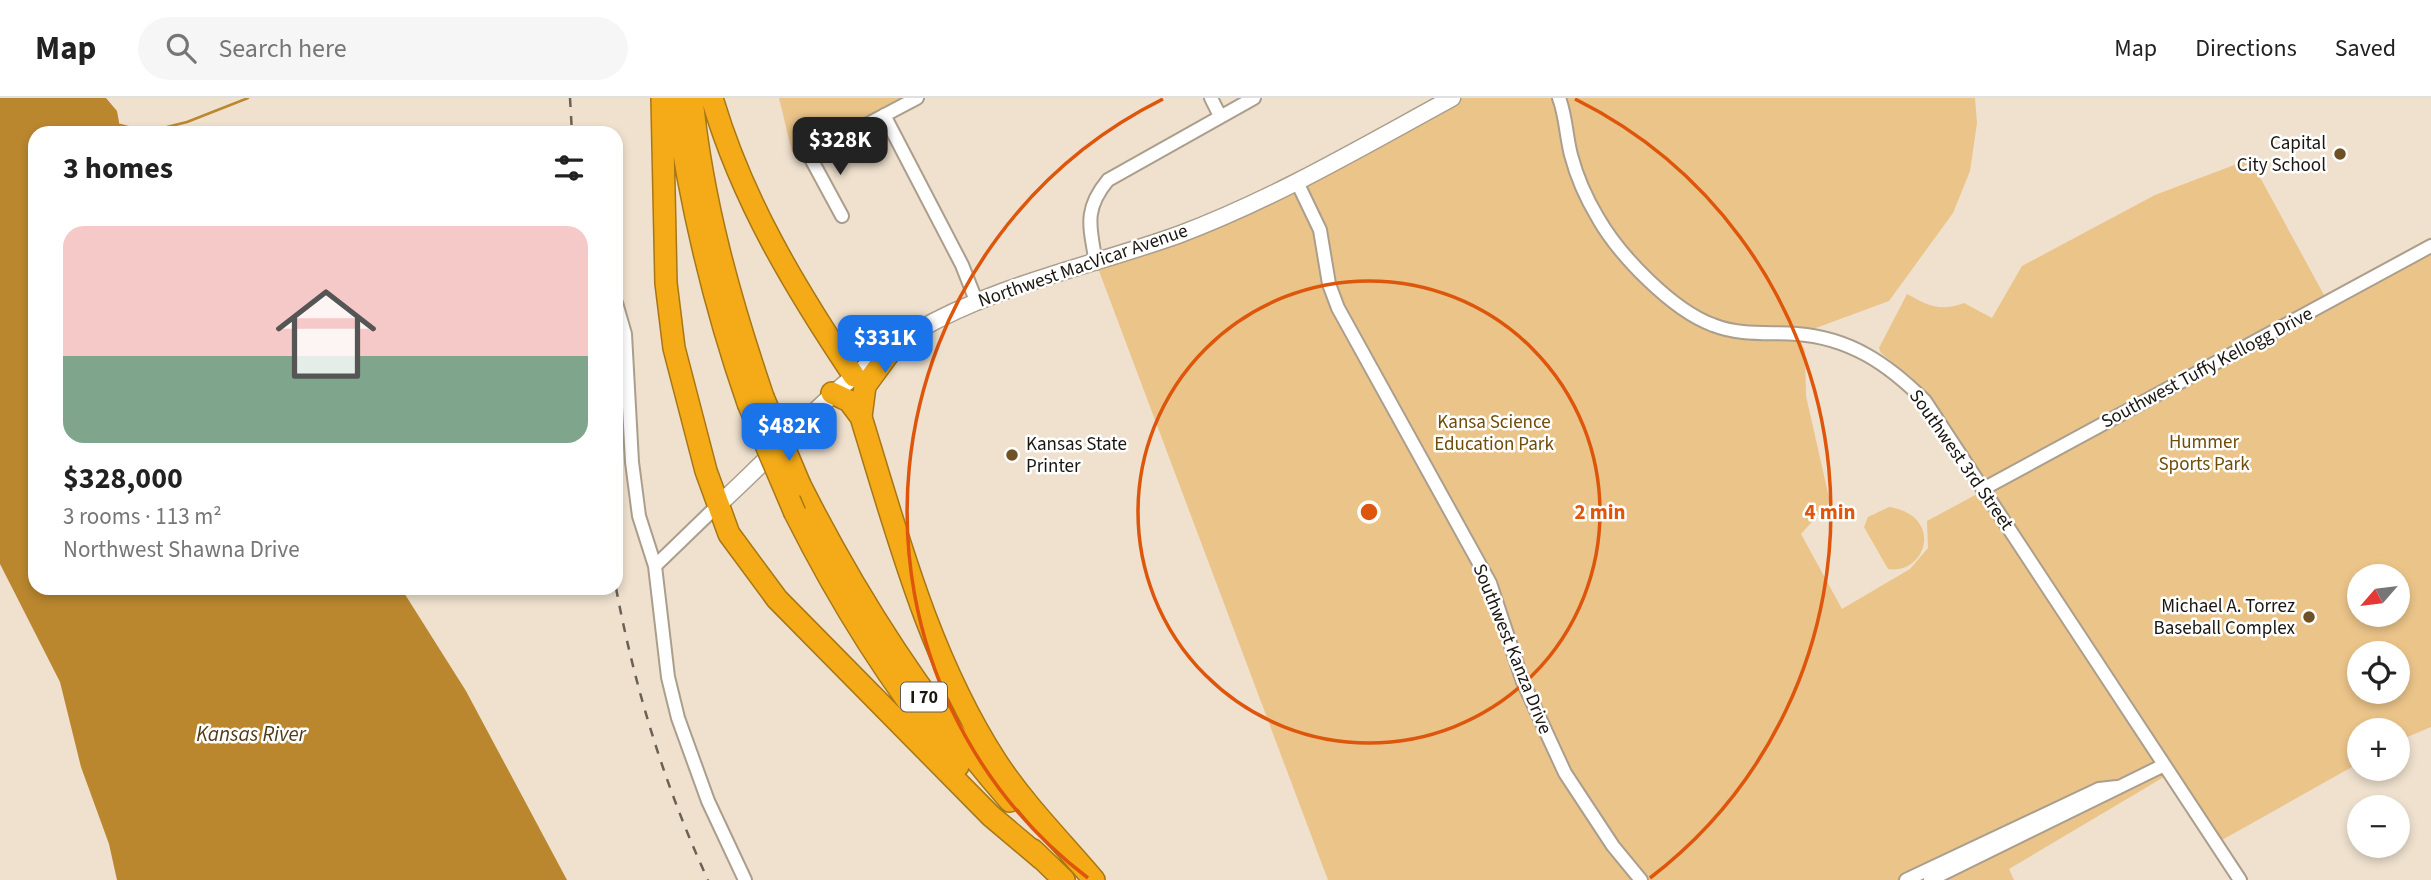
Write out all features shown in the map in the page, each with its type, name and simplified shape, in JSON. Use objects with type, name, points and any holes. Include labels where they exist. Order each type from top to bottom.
[{"type":"highway","points":[[662,98],[666,283],[674,348],[718,506],[729,534],[777,598],[990,816],[1042,859]]},
{"type":"highway","name":"I 70","points":[[676,98],[690,193],[707,273],[756,400],[794,513],[854,620],[900,690],[973,785],[1064,880]]},
{"type":"highway","name":"I 70","points":[[692,98],[699,154],[718,246],[756,400],[868,612],[935,712],[1012,803],[1088,880]]},
{"type":"highway","points":[[712,98],[733,161],[766,234],[854,376]]},
{"type":"highway","points":[[861,417],[865,386],[895,345]]},
{"type":"highway","points":[[832,393],[849,401],[861,417],[927,622],[964,705],[1011,782],[1094,880]]},
{"type":"main road","name":"Northwest MacVicar Avenue","points":[[718,506],[761,467],[832,393],[895,345],[931,324],[977,303],[1180,234],[1297,182],[1452,98]]},
{"type":"street","points":[[842,216],[809,155],[917,98]]},
{"type":"street","points":[[1211,98],[1220,116]]},
{"type":"street","points":[[1096,263],[1089,216],[1099,191],[1121,171],[1254,98]]},
{"type":"street","name":"Southwest 3rd Street","points":[[1559,98],[1582,188],[1600,222],[1662,292],[1681,308],[1713,326],[1755,334],[1796,334],[1831,340],[1868,353],[1904,380],[1925,401],[2240,880]]},
{"type":"street","points":[[884,115],[962,265],[977,303]]},
{"type":"street","name":"Southwest Kanza Drive","points":[[1297,182],[1320,230],[1329,284],[1338,308],[1490,583],[1509,648],[1536,715],[1585,805],[1641,880]]},
{"type":"street","name":"Southwest Tuffy Kellogg Drive","points":[[1983,489],[2431,246]]},
{"type":"street","points":[[623,327],[632,463],[639,516],[654,566],[665,661],[678,718],[716,820],[745,880]]},
{"type":"street","name":"Northwest MacVicar Avenue","points":[[654,566],[718,506]]},
{"type":"street","points":[[1930,880],[2164,765]]},
{"type":"street","points":[[1906,880],[2099,789],[2120,787]]},
{"type":"green space","points":[[779,98],[909,98],[822,144],[792,152]]},
{"type":"green space","name":"Kansa Science Education Park","points":[[1454,98],[1975,98],[1977,123],[1970,171],[1953,213],[1889,301],[1797,335],[1805,350],[1806,396],[1830,502],[1801,534],[1842,609],[1910,569],[1928,548],[1927,521],[1979,493],[2164,777],[2009,869],[2014,880],[1328,880],[1096,263],[1297,182]]},
{"type":"green space","name":"Hummer Sports Park","points":[[2250,159],[2324,295],[2431,237],[2431,727],[2410,736],[2410,718],[2347,718],[2347,770],[2222,840],[1934,403],[1911,377],[1881,353],[1879,348],[1907,294],[1922,302],[1941,307],[1964,303],[1992,318],[2022,266],[2155,195]]},
{"type":"green space","points":[[1889,507],[1907,512],[1918,521],[1923,532],[1924,544],[1920,554],[1912,563],[1901,568],[1888,569],[1864,527],[1868,517]]},
{"type":"water","name":"Kansas River","points":[[0,98],[106,98],[117,111],[120,126],[28,126],[28,595],[405,595],[466,691],[567,880],[117,880],[109,844],[81,767],[60,682],[0,564]]},
{"type":"waterway","points":[[171,126],[248,98]]},
{"type":"railway","points":[[570,98],[572,126]]},
{"type":"railway","points":[[617,595],[632,663],[653,737],[678,809],[708,880]]},
{"type":"place","name":"Capital City School","points":[[2340,154]]},
{"type":"place","name":"Kansas State Printer","points":[[1012,455]]},
{"type":"place","name":"Michael A. Torrez Baseball Complex","points":[[2309,617]]}]
